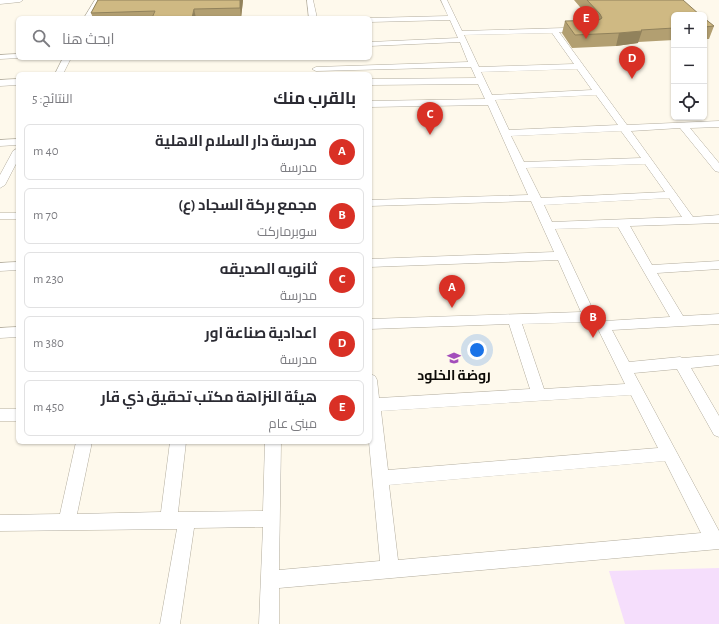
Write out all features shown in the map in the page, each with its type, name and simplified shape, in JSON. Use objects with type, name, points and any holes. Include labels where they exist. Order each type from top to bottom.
[{"type":"street","points":[[0,2],[20,0]]},
{"type":"street","points":[[89,16],[98,0]]},
{"type":"street","points":[[310,0],[313,16]]},
{"type":"street","points":[[270,580],[717,541],[626,368],[597,322],[561,256],[521,165],[444,0]]},
{"type":"street","points":[[372,20],[452,18]]},
{"type":"street","points":[[554,30],[690,220]]},
{"type":"street","points":[[372,44],[460,36],[570,30]]},
{"type":"street","points":[[0,57],[16,56]]},
{"type":"street","points":[[60,72],[66,60]]},
{"type":"street","points":[[315,60],[315,71],[580,66]]},
{"type":"street","points":[[372,82],[481,81]]},
{"type":"street","points":[[0,83],[16,82]]},
{"type":"street","points":[[372,104],[490,100],[599,92]]},
{"type":"street","points":[[506,133],[719,124]]},
{"type":"street","points":[[682,126],[719,169]]},
{"type":"street","points":[[0,143],[16,142]]},
{"type":"street","points":[[0,185],[4,170],[16,154]]},
{"type":"street","points":[[708,156],[719,156]]},
{"type":"street","points":[[521,165],[648,161]]},
{"type":"street","points":[[372,203],[536,200],[672,195]]},
{"type":"street","points":[[0,216],[16,216]]},
{"type":"street","points":[[547,226],[719,219]]},
{"type":"street","points":[[622,223],[679,321]]},
{"type":"street","points":[[372,263],[561,256]]},
{"type":"street","points":[[649,268],[719,265]]},
{"type":"street","points":[[0,267],[16,266]]},
{"type":"street","points":[[514,319],[539,394]]},
{"type":"street","points":[[372,324],[514,319],[597,322],[719,319]]},
{"type":"street","points":[[0,333],[16,332]]},
{"type":"street","points":[[626,368],[680,362],[719,360]]},
{"type":"street","points":[[680,362],[719,430]]},
{"type":"street","points":[[373,406],[539,394],[636,389]]},
{"type":"street","points":[[372,397],[390,570]]},
{"type":"street","points":[[0,415],[16,415]]},
{"type":"street","points":[[66,523],[84,444]]},
{"type":"street","points":[[168,521],[178,444]]},
{"type":"street","points":[[269,624],[272,444]]},
{"type":"street","points":[[380,478],[670,454]]},
{"type":"street","points":[[0,522],[66,523],[270,519]]},
{"type":"street","points":[[170,624],[187,521]]},
{"type":"shaded area","points":[[719,568],[719,624],[625,624],[609,571]]},
{"type":"building","points":[[98,0],[240,0],[240,8],[194,9],[192,16],[153,16],[155,11],[91,13]]},
{"type":"building","points":[[587,0],[683,0],[697,12],[671,12],[671,28],[619,33],[575,35],[565,21],[599,20],[602,18]]},
{"type":"building","points":[[707,20],[714,26],[707,27]]},
{"type":"place","name":"هيئة النزاهة مكتب تحقيق ذي قار","points":[[586,39]]},
{"type":"place","name":"اعدادية صناعة اور","points":[[632,79]]},
{"type":"place","name":"ثانويه الصديقه","points":[[430,135]]},
{"type":"place","name":"مدرسة دار السلام الاهلية","points":[[452,308]]},
{"type":"place","name":"مجمع بركة السجاد (ع)","points":[[593,338]]},
{"type":"place","name":"روضة الخلود","points":[[454,358]]}]
